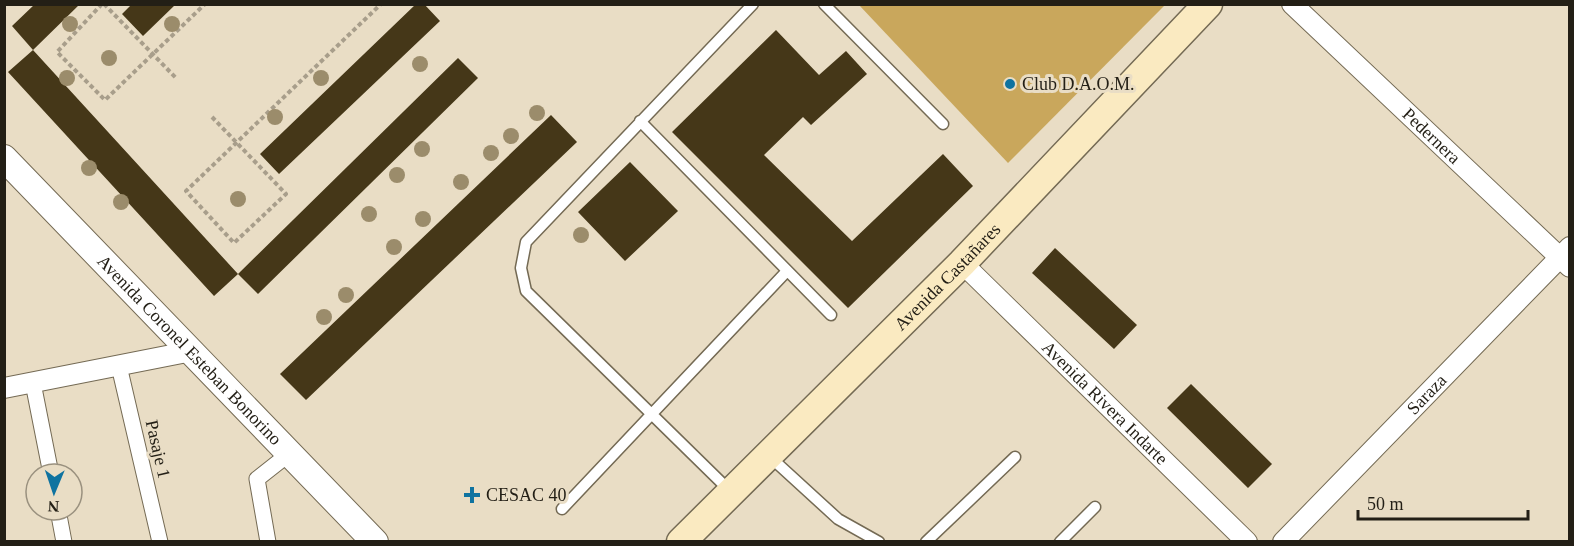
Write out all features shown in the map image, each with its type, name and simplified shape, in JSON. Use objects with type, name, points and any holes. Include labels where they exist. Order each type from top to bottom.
[{"type":"main road","name":"Avenida Castañares","points":[[681,542],[962,263],[1208,4]]},
{"type":"street","name":"Pedernera","points":[[1292,4],[1566,257]]},
{"type":"street","name":"Avenida Coronel Esteban Bonorino","points":[[4,158],[375,542]]},
{"type":"street","name":"Saraza","points":[[1283,542],[1566,257]]},
{"type":"street","name":"Avenida Rivera Indarte","points":[[962,263],[1248,542]]},
{"type":"street","points":[[4,388],[192,351]]},
{"type":"street","name":"Pasaje 1","points":[[119,366],[160,542]]},
{"type":"street","points":[[33,383],[49,462]]},
{"type":"street","points":[[268,542],[257,479],[290,453]]},
{"type":"street","points":[[60,522],[64,542]]},
{"type":"lane","points":[[731,491],[526,291],[521,268],[526,242],[753,4]]},
{"type":"lane","points":[[824,4],[943,124]]},
{"type":"lane","points":[[640,121],[831,315]]},
{"type":"lane","points":[[562,509],[787,271]]},
{"type":"lane","points":[[768,455],[838,519],[879,542]]},
{"type":"lane","points":[[926,542],[1015,457]]},
{"type":"lane","points":[[1060,542],[1095,507]]},
{"type":"path","points":[[176,78],[153,54],[103,4],[57,52],[105,100],[153,54],[205,4]]},
{"type":"path","points":[[212,117],[237,142],[286,194],[234,243],[186,191],[237,142],[381,4]]},
{"type":"shaded area","name":"Club D.A.O.M.","points":[[859,5],[1165,5],[1008,163]]},
{"type":"building","points":[[35,4],[80,4],[33,50],[12,26]]},
{"type":"building","points":[[132,4],[176,4],[143,36],[122,14]]},
{"type":"building","points":[[416,4],[424,4],[440,21],[279,174],[260,154]]},
{"type":"building","points":[[776,30],[819,75],[846,51],[867,74],[811,125],[803,117],[764,155],[852,241],[943,154],[973,186],[848,308],[672,132]]},
{"type":"building","points":[[33,50],[238,274],[214,296],[8,72]]},
{"type":"building","points":[[458,58],[478,78],[258,294],[238,274]]},
{"type":"building","points":[[551,115],[577,142],[306,400],[280,374]]},
{"type":"building","points":[[630,162],[678,211],[625,261],[578,212]]},
{"type":"building","points":[[1055,248],[1137,325],[1114,349],[1032,273]]},
{"type":"building","points":[[1191,384],[1272,464],[1248,488],[1167,408]]},
{"type":"place","name":"Club D.A.O.M.","points":[[1010,84]]},
{"type":"place","name":"CESAC 40","points":[[472,495]]}]
